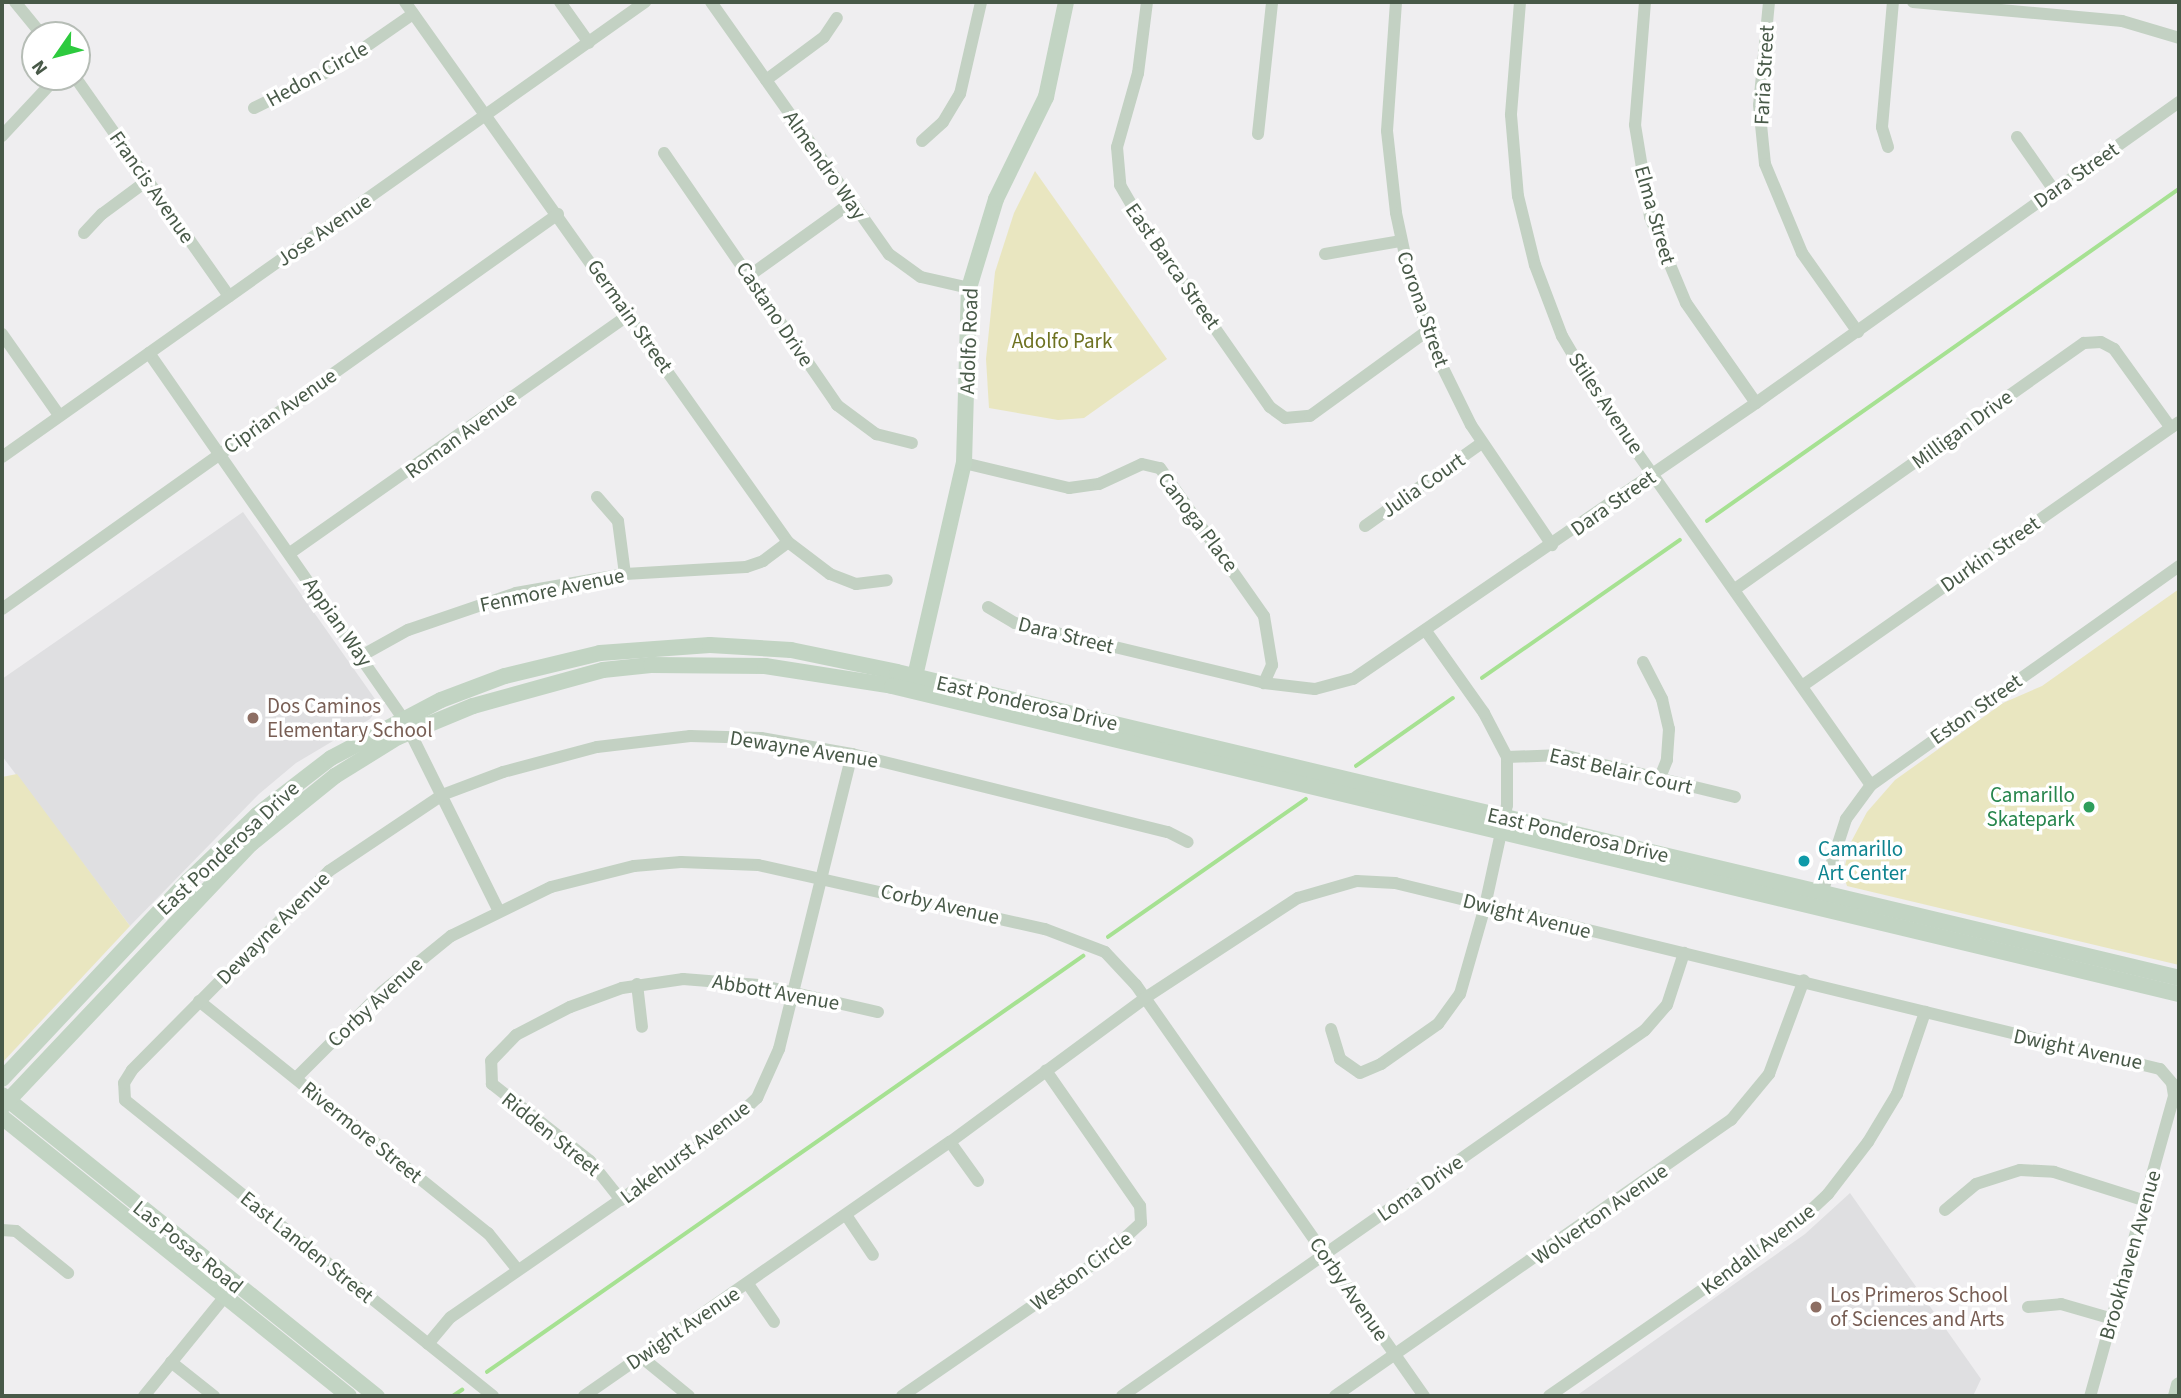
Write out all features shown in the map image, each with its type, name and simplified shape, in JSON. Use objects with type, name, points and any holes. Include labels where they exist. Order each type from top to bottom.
[{"type":"main road","name":"Adolfo Road","points":[[914,684],[964,463],[969,288],[996,199],[1046,97],[1066,2]]},
{"type":"main road","name":"East Ponderosa Drive","points":[[2,1079],[187,882],[257,815],[323,764],[406,724],[524,688],[603,670],[651,665],[765,666],[914,684],[1820,900],[2179,978]]},
{"type":"main road","name":"East Ponderosa Drive","points":[[4,1101],[261,834],[406,724]]},
{"type":"main road","name":"East Ponderosa Drive","points":[[1820,900],[2179,994]]},
{"type":"main road","name":"Las Posas Road","points":[[4,1101],[230,1291],[349,1396]]},
{"type":"main road","name":"Las Posas Road","points":[[2,1117],[230,1291],[377,1396]]},
{"type":"main road","points":[[2176,1396],[2179,1385]]},
{"type":"street","points":[[15,2],[31,21]]},
{"type":"street","name":"Germain Street","points":[[404,2],[488,114],[788,542],[830,574],[856,584],[887,580]]},
{"type":"street","points":[[560,2],[589,43]]},
{"type":"street","name":"Jose Avenue","points":[[2,457],[645,2]]},
{"type":"street","name":"Almendro Way","points":[[711,2],[881,245],[904,267],[932,282],[969,288]]},
{"type":"street","points":[[922,141],[943,122],[960,94],[982,2]]},
{"type":"street","name":"East Barca Street","points":[[1147,2],[1138,73],[1117,146],[1120,185],[1145,228],[1270,407],[1295,420],[1310,416],[1427,331]]},
{"type":"street","points":[[1258,134],[1272,2]]},
{"type":"street","name":"Corona Street","points":[[1396,2],[1387,131],[1401,241],[1427,331],[1482,443],[1552,545]]},
{"type":"street","name":"Stiles Avenue","points":[[1520,2],[1512,73],[1514,157],[1535,265],[1576,362],[1871,785]]},
{"type":"street","name":"Elma Street","points":[[1645,2],[1635,125],[1650,217],[1686,303],[1756,403]]},
{"type":"street","name":"Faria Street","points":[[1769,2],[1759,105],[1768,176],[1802,253],[1858,332]]},
{"type":"street","points":[[1888,147],[1882,127],[1893,2]]},
{"type":"street","points":[[1913,2],[2122,21],[2179,38]]},
{"type":"street","name":"Hedon Circle","points":[[254,108],[335,68],[413,14]]},
{"type":"street","points":[[766,80],[824,37],[837,18]]},
{"type":"street","points":[[2,136],[44,91]]},
{"type":"street","name":"Francis Avenue","points":[[85,91],[229,296]]},
{"type":"street","name":"Dara Street","points":[[988,607],[1015,623],[1264,683],[1315,689],[1353,679],[1552,545],[1858,332],[2179,103]]},
{"type":"street","points":[[2017,137],[2054,190]]},
{"type":"street","name":"Castano Drive","points":[[664,153],[846,414],[876,434],[912,443]]},
{"type":"street","points":[[84,233],[102,214],[148,180]]},
{"type":"street","points":[[749,276],[852,202]]},
{"type":"street","name":"Ciprian Avenue","points":[[2,609],[219,452],[558,214]]},
{"type":"street","points":[[1325,254],[1401,241]]},
{"type":"street","name":"Roman Avenue","points":[[290,553],[629,315]]},
{"type":"street","points":[[2,334],[59,415]]},
{"type":"street","name":"Milligan Drive","points":[[1735,589],[2084,343],[2101,342],[2114,349],[2175,425]]},
{"type":"street","name":"Appian Way","points":[[149,353],[406,724],[498,909]]},
{"type":"street","name":"Durkin Street","points":[[1802,685],[2175,425]]},
{"type":"street","name":"Julia Court","points":[[1365,526],[1482,443]]},
{"type":"street","name":"Canoga Place","points":[[964,463],[1069,488],[1099,484],[1142,464],[1160,468],[1264,616],[1272,665],[1264,683]]},
{"type":"street","points":[[597,497],[618,521],[625,573]]},
{"type":"street","name":"Fenmore Avenue","points":[[361,656],[408,630],[474,606],[625,573],[746,567],[763,561],[788,542]]},
{"type":"street","name":"Eston Street","points":[[1820,900],[1846,819],[1871,785],[2179,566]]},
{"type":"street","points":[[1331,1029],[1340,1059],[1360,1073],[1372,1069],[1438,1024],[1460,994],[1485,906],[1510,782],[1507,757],[1484,713],[1426,631]]},
{"type":"street","points":[[1643,662],[1662,699],[1669,729],[1667,760],[1659,780]]},
{"type":"street","name":"Dewayne Avenue","points":[[123,1096],[132,1070],[330,871],[442,795],[562,754],[663,738],[761,738],[852,754],[1168,832],[1188,842]]},
{"type":"street","name":"Lakehurst Avenue","points":[[428,1344],[451,1317],[728,1125],[757,1098],[772,1070],[794,993],[852,754]]},
{"type":"street","name":"East Belair Court","points":[[1507,757],[1563,755],[1735,797]]},
{"type":"street","name":"Corby Avenue","points":[[296,1078],[397,978],[451,936],[498,909],[551,887],[657,863],[728,861],[822,876],[1064,935],[1105,952],[1145,998],[1424,1396]]},
{"type":"street","name":"Dwight Avenue","points":[[584,1396],[950,1142],[1145,998],[1298,898],[1325,887],[1377,881],[1804,980],[1925,1012],[2143,1063],[2167,1075]]},
{"type":"street","name":"Loma Drive","points":[[1122,1396],[1645,1030],[1667,1005],[1684,953]]},
{"type":"street","name":"Abbott Avenue","points":[[490,1066],[504,1044],[544,1019],[637,984],[718,979],[878,1012]]},
{"type":"street","name":"Wolverton Avenue","points":[[1335,1396],[1731,1120],[1769,1073],[1804,980]]},
{"type":"street","points":[[637,984],[642,1027]]},
{"type":"street","name":"Rivermore Street","points":[[200,1001],[488,1233],[517,1269]]},
{"type":"street","name":"Kendall Avenue","points":[[1549,1396],[1793,1227],[1828,1194],[1868,1142],[1897,1094],[1925,1012]]},
{"type":"street","name":"Ridden Street","points":[[490,1066],[498,1091],[590,1161],[621,1200]]},
{"type":"street","name":"Weston Circle","points":[[902,1396],[1125,1241],[1141,1223],[1140,1206],[1046,1071]]},
{"type":"street","name":"Brookhaven Avenue","points":[[2090,1396],[2174,1096],[2167,1075]]},
{"type":"street","name":"East Landen Street","points":[[123,1096],[129,1107],[493,1396]]},
{"type":"street","points":[[950,1142],[978,1181]]},
{"type":"street","points":[[1945,1210],[1976,1184],[2020,1170],[2054,1172],[2146,1201]]},
{"type":"street","points":[[846,1215],[873,1255]]},
{"type":"street","points":[[2,1230],[16,1231],[68,1273]]},
{"type":"street","name":"Dwight Avenue","points":[[748,1284],[774,1322]]},
{"type":"street","points":[[144,1396],[230,1291]]},
{"type":"street","points":[[2028,1307],[2061,1304],[2113,1319]]},
{"type":"street","points":[[640,1356],[689,1396]]},
{"type":"street","points":[[171,1362],[215,1396]]},
{"type":"shaded area","points":[[243,512],[375,699],[377,709],[370,719],[296,763],[259,794],[130,926],[2,756],[2,679]]},
{"type":"shaded area","name":"Los Primeros School of Sciences and Arts","points":[[1850,1193],[1981,1379],[1973,1396],[1576,1396],[1805,1234]]},
{"type":"green space","name":"Adolfo Park","points":[[1035,171],[1167,359],[1084,418],[1058,420],[989,408],[986,359],[995,272],[1014,213]]},
{"type":"green space","points":[[2179,589],[2179,965],[1847,886],[1843,873],[1851,842],[1867,812],[1895,780],[2003,703],[2042,686]]},
{"type":"green space","points":[[17,774],[130,926],[2,1063],[2,777]]},
{"type":"waterway","points":[[1707,521],[2179,189]]},
{"type":"waterway","points":[[1482,678],[1680,540]]},
{"type":"waterway","points":[[1356,766],[1453,698]]},
{"type":"waterway","points":[[1108,937],[1306,799]]},
{"type":"waterway","points":[[487,1372],[1083,956]]},
{"type":"waterway","points":[[453,1396],[462,1390]]},
{"type":"place","name":"Dos Caminos Elementary School","points":[[253,718]]},
{"type":"place","name":"Camarillo Skatepark","points":[[2089,807]]},
{"type":"place","name":"Camarillo Art Center","points":[[1804,861]]},
{"type":"place","name":"Los Primeros School of Sciences and Arts","points":[[1816,1307]]}]
